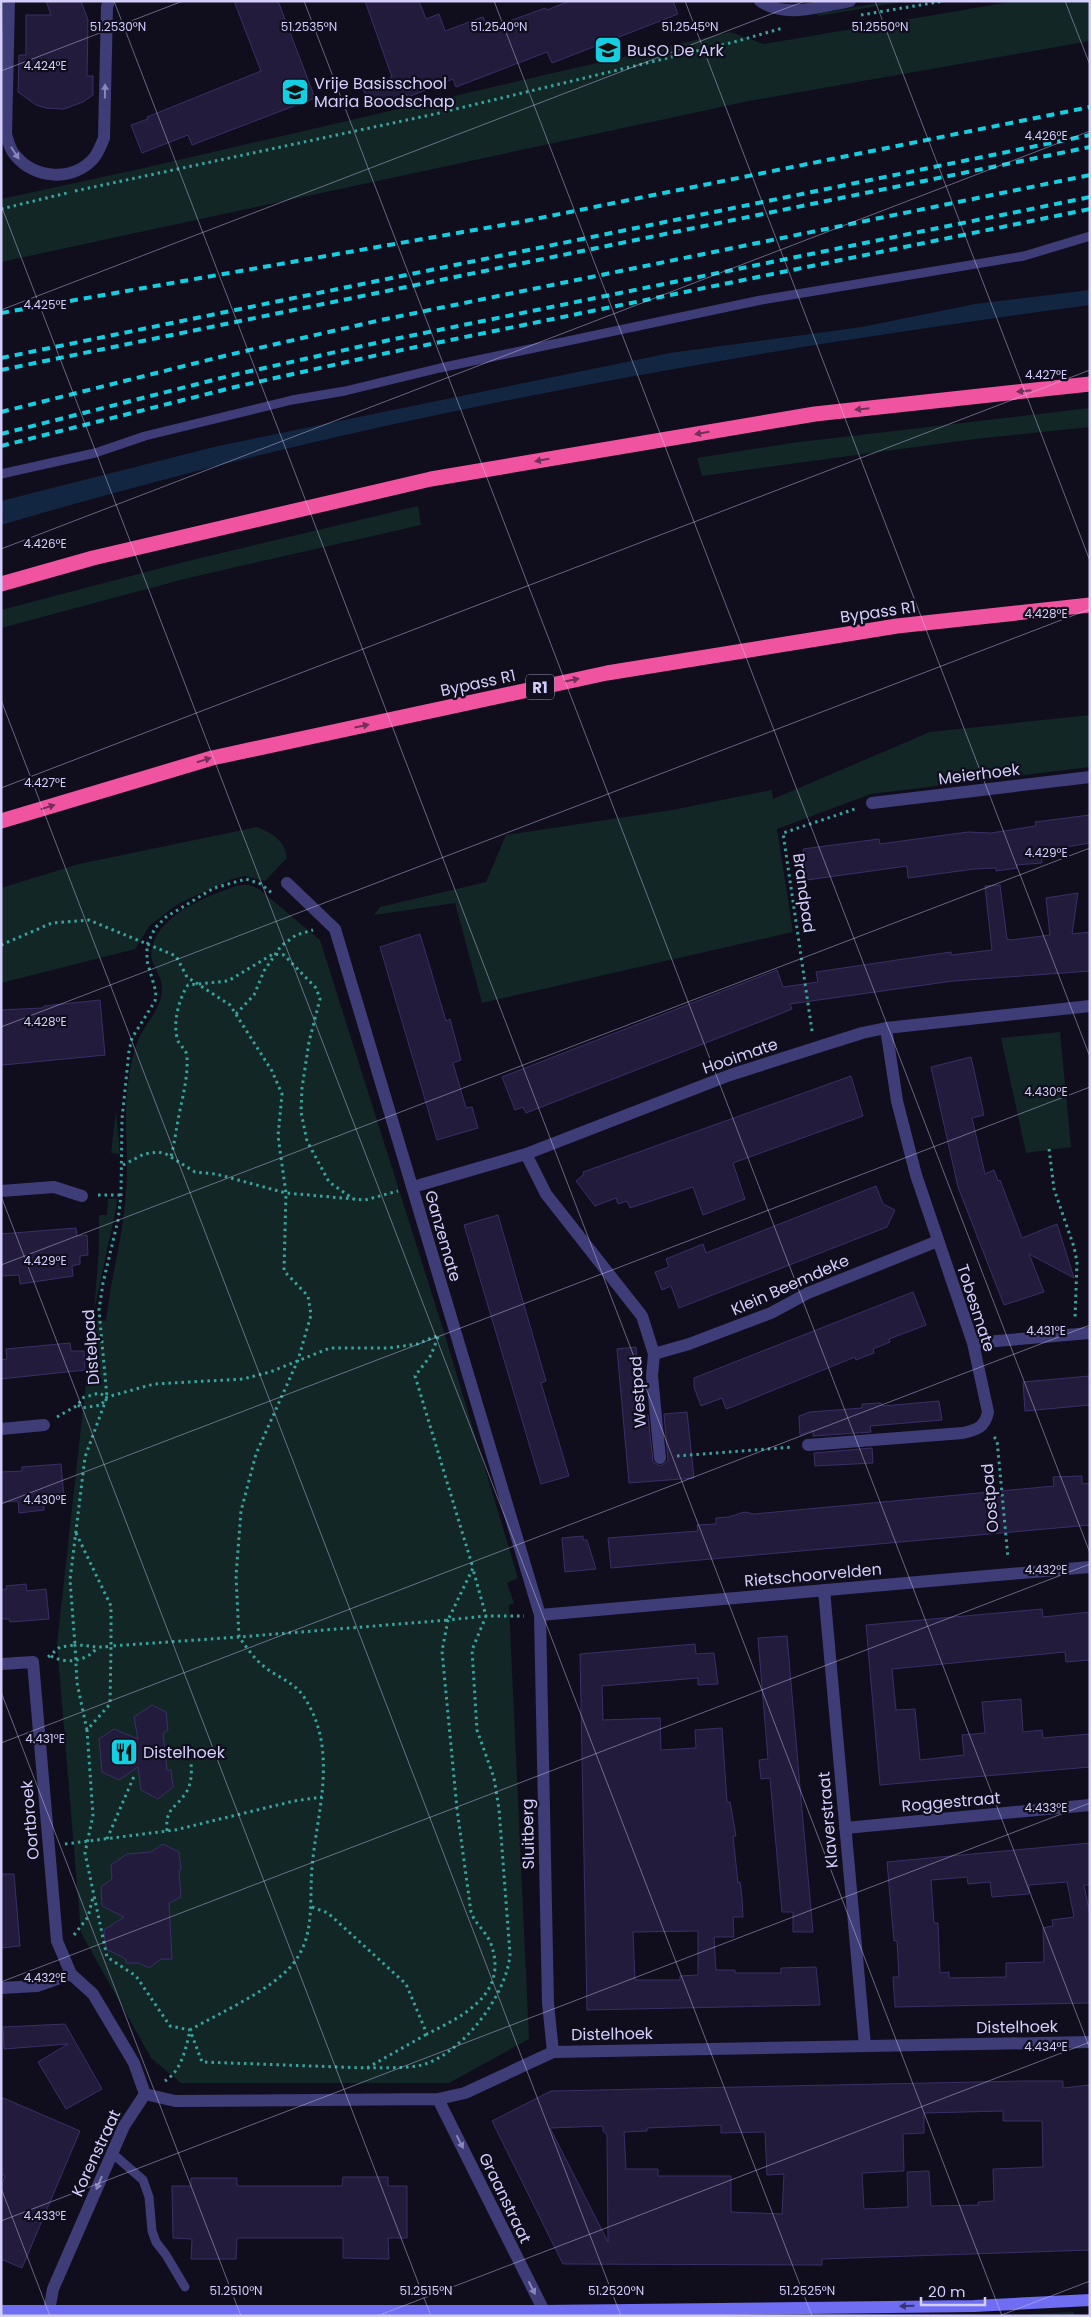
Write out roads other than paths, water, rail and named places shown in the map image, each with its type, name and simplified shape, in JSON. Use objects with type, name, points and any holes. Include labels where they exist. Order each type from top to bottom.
[{"type":"highway","points":[[1,584],[93,558],[431,479],[815,414],[1090,384]]},
{"type":"highway","name":"Bypass R1","points":[[1,821],[212,758],[607,673],[896,626],[1090,605]]},
{"type":"street","points":[[9,1],[6,134],[14,154],[28,168],[45,174],[64,175],[81,169],[94,158],[104,138],[106,7],[109,1]]},
{"type":"street","points":[[764,4],[786,10],[804,10],[850,1]]},
{"type":"street","name":"Meierhoek","points":[[872,803],[1090,777]]},
{"type":"street","name":"Ganzemate","points":[[287,883],[335,929],[413,1187],[452,1326],[540,1615]]},
{"type":"street","name":"Hooimate","points":[[413,1187],[526,1154],[730,1075],[862,1033],[886,1028],[1090,1006]]},
{"type":"street","name":"Tobesmate","points":[[808,1445],[964,1433],[982,1426],[988,1412],[973,1343],[916,1175],[897,1101],[886,1028]]},
{"type":"street","name":"Westpad","points":[[526,1154],[546,1194],[642,1316],[654,1354],[652,1376],[660,1458]]},
{"type":"street","points":[[1,1191],[54,1187],[82,1196]]},
{"type":"street","name":"Klein Beemdeke","points":[[654,1354],[689,1344],[771,1313],[808,1293],[938,1241]]},
{"type":"street","points":[[973,1343],[1090,1333]]},
{"type":"street","points":[[1,1429],[44,1425]]},
{"type":"street","name":"Rietschoorvelden","points":[[540,1615],[1090,1567]]},
{"type":"street","name":"Klaverstraat","points":[[824,1590],[865,2046]]},
{"type":"street","name":"Sluitberg","points":[[540,1615],[548,2003],[553,2052]]},
{"type":"street","name":"Oortbroek","points":[[1,1664],[33,1662],[57,1941],[70,1974]]},
{"type":"street","name":"Roggestraat","points":[[845,1828],[1090,1805]]},
{"type":"street","points":[[1,1988],[37,1986],[70,1974],[93,1994],[134,2064],[145,2094]]},
{"type":"street","name":"Distelhoek","points":[[145,2094],[175,2101],[438,2099],[465,2093],[553,2052],[1090,2042]]},
{"type":"street","name":"Korenstraat","points":[[48,2314],[53,2290],[112,2153],[124,2126],[145,2094]]},
{"type":"street","name":"Graanstraat","points":[[438,2099],[544,2314]]},
{"type":"street","points":[[1,2311],[48,2314],[544,2314],[974,2311],[1090,2300]]},
{"type":"lane","points":[[1,474],[95,453],[145,436],[292,400],[345,391],[440,368],[761,300],[1024,256],[1090,236]]},
{"type":"lane","points":[[112,2153],[143,2180],[149,2197],[152,2231],[156,2242],[185,2287]]},
{"type":"water","points":[[1090,290],[1090,305],[952,324],[678,368],[405,422],[135,487],[1,525],[1,501],[218,446],[670,353],[862,327],[975,304]]},
{"type":"railway","points":[[1,313],[520,222],[1090,107]]},
{"type":"railway","points":[[1,358],[1090,135]]},
{"type":"railway","points":[[1,370],[1090,147]]},
{"type":"railway","points":[[1,412],[228,355],[381,320],[1090,175]]},
{"type":"railway","points":[[1,434],[233,375],[385,341],[1090,197]]},
{"type":"railway","points":[[1,446],[235,387],[387,353],[1090,209]]},
{"type":"place","name":"BuSO De Ark","points":[[608,50]]},
{"type":"place","name":"Vrije Basisschool Maria Boodschap","points":[[295,92]]},
{"type":"place","name":"Distelhoek","points":[[124,1752]]}]
